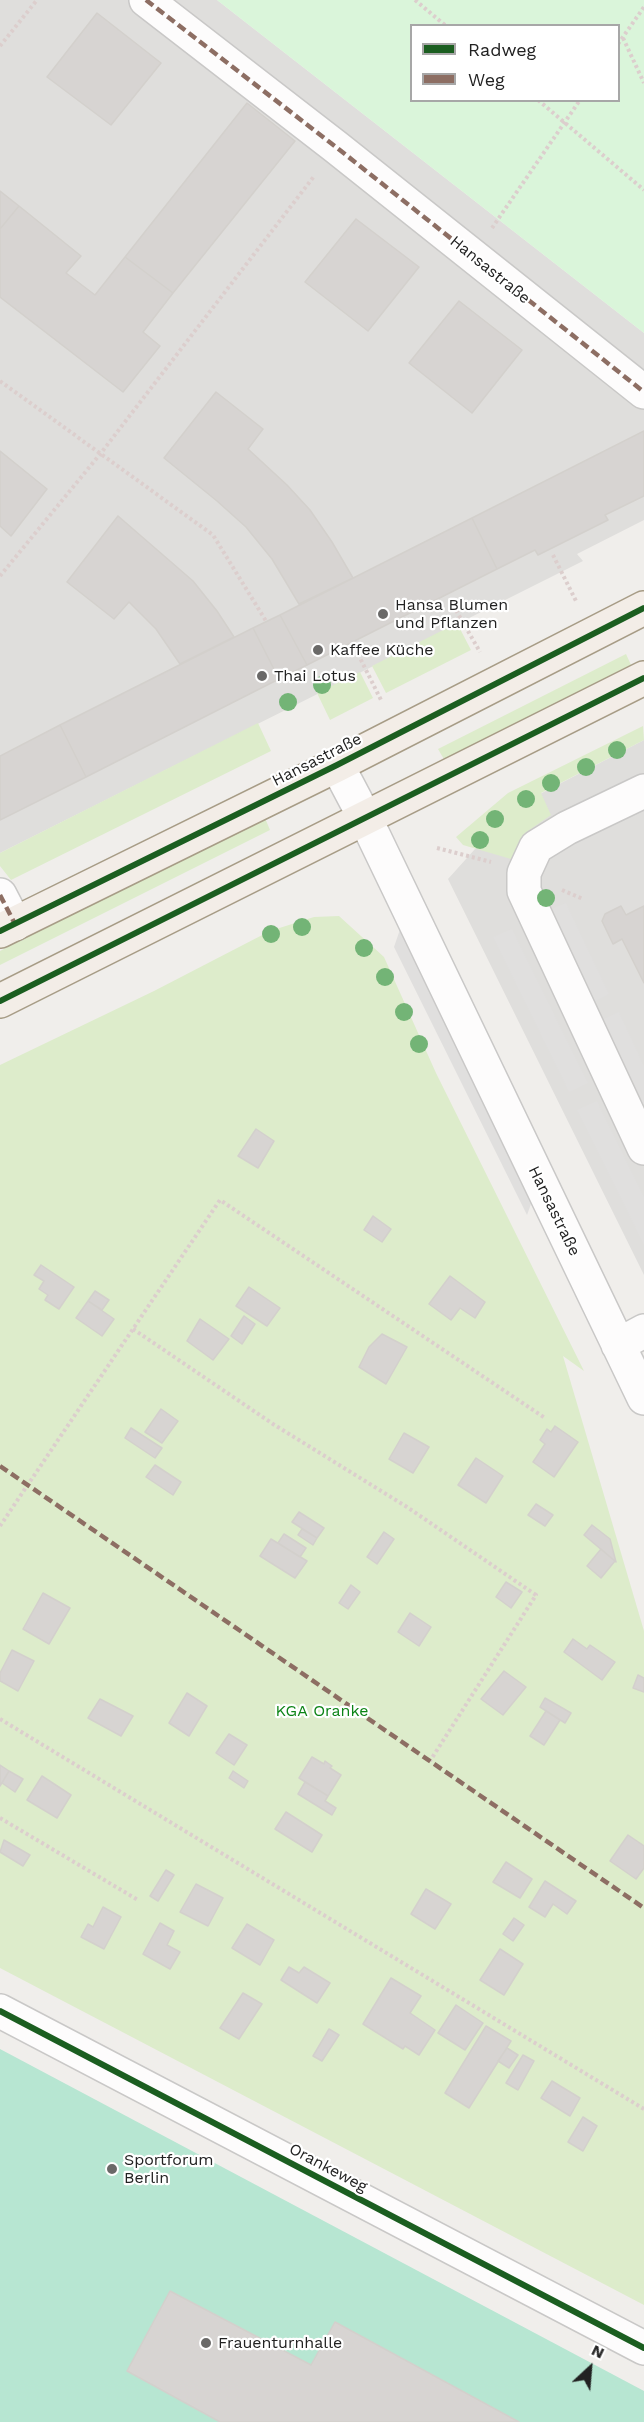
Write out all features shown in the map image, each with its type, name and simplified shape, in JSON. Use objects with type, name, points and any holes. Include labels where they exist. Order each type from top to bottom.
[{"type":"main road","name":"Hansastraße","points":[[8,928],[337,765],[644,608]]},
{"type":"main road","points":[[0,1001],[644,678]]},
{"type":"street","name":"Hansastraße","points":[[146,0],[336,147],[644,392]]},
{"type":"street","name":"Hansastraße","points":[[337,765],[631,1338],[644,1398]]},
{"type":"street","points":[[644,791],[567,828],[536,847],[524,873],[524,891],[644,1148]]},
{"type":"street","name":"Hansastraße","points":[[0,895],[8,928]]},
{"type":"street","name":"Orankeweg","points":[[0,2011],[644,2349]]},
{"type":"path","points":[[0,46],[37,0]]},
{"type":"path","points":[[415,0],[444,24]]},
{"type":"path","points":[[620,42],[644,7]]},
{"type":"path","points":[[623,38],[644,83]]},
{"type":"path","points":[[540,102],[644,190]]},
{"type":"path","points":[[472,255],[579,102]]},
{"type":"path","points":[[0,576],[101,453],[336,147]]},
{"type":"path","points":[[0,381],[213,535],[266,621]]},
{"type":"path","points":[[553,555],[578,603]]},
{"type":"path","points":[[453,604],[480,652]]},
{"type":"path","points":[[358,654],[382,702]]},
{"type":"path","points":[[0,1526],[220,1200],[545,1418]]},
{"type":"path","points":[[133,1329],[273,1424],[407,1507],[536,1595],[430,1761]]},
{"type":"path","points":[[0,1719],[644,2109]]},
{"type":"path","points":[[0,1818],[138,1900]]},
{"type":"shaded area","points":[[0,0],[217,0],[644,333],[644,520],[577,554],[583,561],[0,853]]},
{"type":"shaded area","points":[[644,740],[644,1275],[448,879],[511,809]]},
{"type":"shaded area","points":[[566,903],[609,994],[587,1005],[542,913]]},
{"type":"shaded area","points":[[405,915],[539,1182],[527,1215],[394,947]]},
{"type":"shaded area","points":[[512,929],[588,1083],[569,1092],[493,937]]},
{"type":"shaded area","points":[[619,1012],[644,1066],[644,1124],[595,1023]]},
{"type":"shaded area","points":[[597,1101],[644,1197],[644,1245],[577,1110]]},
{"type":"green space","points":[[217,0],[644,0],[644,333]]},
{"type":"green space","points":[[457,623],[471,650],[386,693],[372,666]]},
{"type":"green space","points":[[626,654],[631,665],[445,761],[438,749]]},
{"type":"green space","points":[[360,672],[373,698],[330,720],[317,693]]},
{"type":"green space","points":[[258,723],[271,751],[11,880],[0,866],[0,853]]},
{"type":"green space","points":[[643,726],[644,740],[541,793],[551,815],[525,833],[511,859],[463,845],[456,837],[508,793]]},
{"type":"green space","points":[[265,818],[270,830],[0,965],[0,951]]},
{"type":"green space","name":"KGA Oranke","points":[[339,916],[384,957],[436,1073],[584,1371],[563,1356],[644,1631],[644,2305],[0,1968],[0,1065],[154,991],[270,931],[314,917]]},
{"type":"green space","name":"Sportforum Berlin","points":[[0,2049],[644,2391],[644,2422],[0,2422]]},
{"type":"building","points":[[97,13],[161,63],[111,125],[47,77]]},
{"type":"building","points":[[247,103],[295,141],[173,293],[125,257]]},
{"type":"building","points":[[0,191],[19,206],[0,229]]},
{"type":"building","points":[[19,206],[81,256],[66,273],[95,295],[125,257],[173,293],[143,332],[160,346],[123,392],[0,297],[0,229]]},
{"type":"building","points":[[356,219],[419,267],[368,331],[305,282]]},
{"type":"building","points":[[459,301],[522,350],[472,413],[409,363]]},
{"type":"building","points":[[216,392],[263,429],[248,449],[310,510],[353,578],[299,604],[272,559],[246,527],[164,458]]},
{"type":"building","points":[[644,431],[644,496],[605,515],[608,520],[538,555],[535,550],[497,569],[472,518]]},
{"type":"building","points":[[0,451],[47,489],[11,536],[0,526]]},
{"type":"building","points":[[118,516],[193,581],[234,637],[180,664],[156,629],[129,602],[114,619],[67,582]]},
{"type":"building","points":[[472,518],[497,569],[307,665],[280,615]]},
{"type":"building","points":[[280,615],[307,665],[279,679],[253,628]]},
{"type":"building","points":[[253,628],[279,679],[86,777],[60,725]]},
{"type":"building","points":[[60,725],[86,777],[0,820],[0,756]]},
{"type":"building","points":[[621,906],[626,915],[644,906],[644,983],[622,939],[613,944],[602,921],[605,914]]},
{"type":"building","points":[[256,1129],[274,1141],[258,1168],[238,1156]]},
{"type":"building","points":[[373,1216],[391,1229],[382,1242],[364,1230]]},
{"type":"building","points":[[41,1265],[74,1287],[59,1309],[45,1300],[48,1295],[39,1289],[44,1281],[34,1275]]},
{"type":"building","points":[[450,1276],[485,1302],[475,1318],[460,1308],[451,1320],[429,1304]]},
{"type":"building","points":[[249,1287],[280,1308],[267,1326],[236,1306]]},
{"type":"building","points":[[95,1291],[109,1300],[102,1310],[88,1301]]},
{"type":"building","points":[[88,1301],[114,1319],[102,1336],[76,1318]]},
{"type":"building","points":[[244,1316],[255,1324],[242,1344],[231,1336]]},
{"type":"building","points":[[200,1319],[229,1339],[213,1360],[187,1341]]},
{"type":"building","points":[[382,1334],[407,1347],[386,1384],[359,1367],[369,1347]]},
{"type":"building","points":[[161,1409],[178,1421],[162,1443],[145,1432]]},
{"type":"building","points":[[555,1426],[578,1442],[554,1477],[533,1462],[545,1444],[540,1440],[547,1429],[551,1432]]},
{"type":"building","points":[[131,1428],[162,1448],[155,1458],[125,1438]]},
{"type":"building","points":[[404,1433],[429,1447],[413,1473],[389,1459]]},
{"type":"building","points":[[476,1458],[503,1476],[486,1503],[458,1485]]},
{"type":"building","points":[[155,1465],[181,1482],[173,1495],[146,1477]]},
{"type":"building","points":[[536,1504],[553,1515],[545,1526],[528,1515]]},
{"type":"building","points":[[299,1512],[324,1528],[317,1538],[292,1522]]},
{"type":"building","points":[[592,1525],[610,1539],[616,1562],[584,1535]]},
{"type":"building","points":[[302,1529],[317,1538],[313,1545],[298,1535]]},
{"type":"building","points":[[384,1532],[394,1539],[377,1564],[367,1557]]},
{"type":"building","points":[[284,1534],[306,1548],[300,1557],[278,1543]]},
{"type":"building","points":[[271,1539],[307,1561],[295,1578],[260,1556]]},
{"type":"building","points":[[601,1549],[615,1561],[601,1578],[587,1566]]},
{"type":"building","points":[[506,1582],[522,1592],[511,1608],[496,1597]]},
{"type":"building","points":[[351,1585],[360,1592],[348,1609],[339,1603]]},
{"type":"building","points":[[43,1593],[70,1608],[49,1644],[23,1629]]},
{"type":"building","points":[[410,1613],[431,1627],[419,1646],[398,1632]]},
{"type":"building","points":[[573,1639],[587,1649],[590,1645],[615,1662],[602,1680],[564,1652]]},
{"type":"building","points":[[12,1650],[34,1661],[18,1691],[0,1681],[0,1673]]},
{"type":"building","points":[[504,1671],[526,1687],[503,1715],[481,1699]]},
{"type":"building","points":[[638,1675],[644,1678],[644,1692],[633,1688]]},
{"type":"building","points":[[187,1693],[207,1706],[189,1736],[169,1723]]},
{"type":"building","points":[[545,1698],[571,1713],[565,1723],[540,1707]]},
{"type":"building","points":[[100,1699],[133,1716],[121,1736],[88,1718]]},
{"type":"building","points":[[546,1711],[560,1720],[544,1745],[530,1736]]},
{"type":"building","points":[[229,1734],[247,1745],[234,1765],[216,1753]]},
{"type":"building","points":[[312,1757],[324,1764],[325,1761],[332,1766],[330,1768],[341,1775],[328,1796],[299,1778]]},
{"type":"building","points":[[0,1765],[9,1771],[0,1786]]},
{"type":"building","points":[[9,1771],[23,1779],[15,1792],[2,1783]]},
{"type":"building","points":[[233,1771],[248,1781],[244,1788],[229,1778]]},
{"type":"building","points":[[42,1776],[71,1795],[57,1818],[27,1800]]},
{"type":"building","points":[[305,1782],[328,1796],[325,1801],[336,1808],[332,1815],[298,1794]]},
{"type":"building","points":[[286,1812],[322,1835],[312,1852],[275,1829]]},
{"type":"building","points":[[628,1835],[644,1846],[644,1868],[636,1879],[610,1861]]},
{"type":"building","points":[[4,1840],[30,1855],[23,1866],[0,1852]]},
{"type":"building","points":[[506,1862],[532,1879],[520,1898],[493,1882]]},
{"type":"building","points":[[166,1870],[174,1875],[158,1901],[150,1896]]},
{"type":"building","points":[[545,1881],[576,1901],[567,1914],[553,1904],[545,1917],[529,1907]]},
{"type":"building","points":[[196,1884],[223,1898],[208,1926],[180,1912]]},
{"type":"building","points":[[426,1889],[451,1904],[435,1929],[411,1914]]},
{"type":"building","points":[[103,1907],[121,1917],[104,1949],[81,1937],[88,1924],[93,1927]]},
{"type":"building","points":[[514,1918],[524,1925],[513,1941],[503,1934]]},
{"type":"building","points":[[160,1923],[174,1931],[167,1945],[180,1952],[170,1969],[143,1954]]},
{"type":"building","points":[[247,1924],[274,1940],[260,1965],[232,1948]]},
{"type":"building","points":[[500,1949],[523,1964],[504,1995],[480,1980]]},
{"type":"building","points":[[289,1967],[299,1973],[304,1967],[330,1983],[317,2003],[281,1980]]},
{"type":"building","points":[[391,1978],[421,1996],[410,2013],[435,2030],[419,2055],[405,2046],[403,2049],[363,2024]]},
{"type":"building","points":[[243,1993],[262,2004],[239,2039],[220,2028]]},
{"type":"building","points":[[456,2005],[483,2023],[465,2050],[438,2033]]},
{"type":"building","points":[[486,2026],[511,2041],[469,2108],[445,2093]]},
{"type":"building","points":[[329,2029],[339,2035],[322,2061],[313,2056]]},
{"type":"building","points":[[507,2048],[518,2055],[509,2068],[498,2061]]},
{"type":"building","points":[[523,2055],[534,2061],[518,2090],[506,2083]]},
{"type":"building","points":[[552,2081],[580,2098],[570,2116],[541,2098]]},
{"type":"building","points":[[583,2117],[597,2126],[583,2151],[568,2142]]},
{"type":"building","name":"Frauenturnhalle","points":[[170,2291],[311,2365],[335,2322],[519,2422],[220,2422],[127,2371]]},
{"type":"marked path","points":[[146,0],[336,147],[644,392]]},
{"type":"marked path","points":[[0,895],[15,924]]},
{"type":"marked path","points":[[0,1466],[644,1908]]},
{"type":"cycle path","points":[[0,931],[337,765],[644,608]]},
{"type":"cycle path","points":[[0,1001],[644,678]]},
{"type":"cycle path","points":[[0,2011],[644,2348]]},
{"type":"place","name":"Hansa Blumen und Pflanzen","points":[[383,614]]},
{"type":"place","name":"Kaffee Küche","points":[[318,650]]},
{"type":"place","name":"Thai Lotus","points":[[262,676]]},
{"type":"place","name":"Sportforum Berlin","points":[[112,2169]]},
{"type":"place","name":"Frauenturnhalle","points":[[206,2343]]}]
